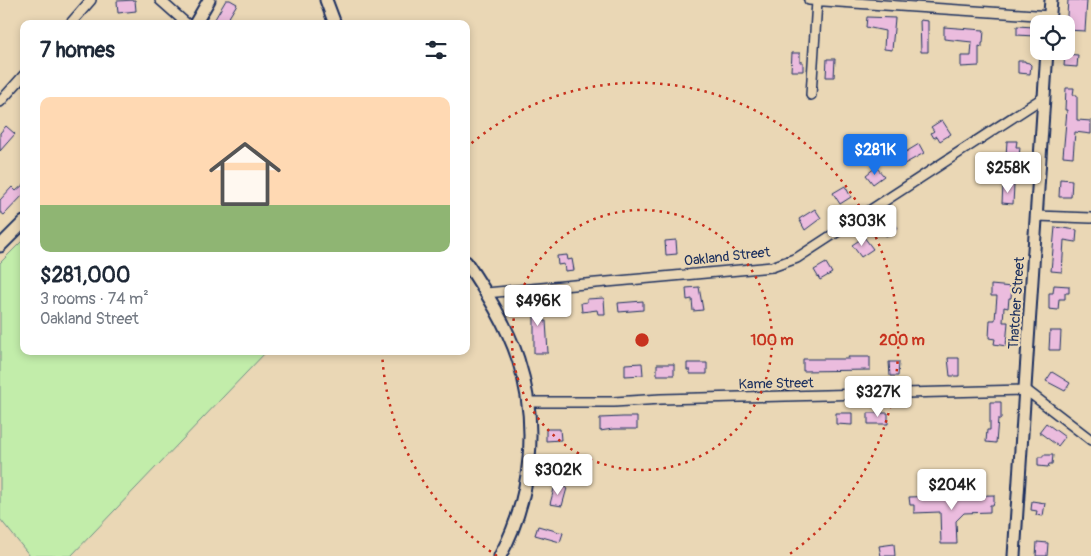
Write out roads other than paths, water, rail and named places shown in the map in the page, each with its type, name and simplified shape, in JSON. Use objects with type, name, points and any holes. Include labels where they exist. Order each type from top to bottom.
[{"type":"street","points":[[74,20],[91,0]]},
{"type":"street","points":[[160,0],[182,20]]},
{"type":"street","points":[[198,20],[210,0]]},
{"type":"street","points":[[326,0],[334,20]]},
{"type":"street","points":[[809,0],[938,4],[1030,17]]},
{"type":"street","points":[[1050,15],[1051,0]]},
{"type":"street","points":[[811,95],[817,1]]},
{"type":"street","name":"Thatcher Street","points":[[1014,556],[1046,60]]},
{"type":"street","points":[[0,102],[20,80]]},
{"type":"street","name":"Oakland Street","points":[[486,293],[772,267],[797,258],[1044,97]]},
{"type":"street","points":[[1037,216],[1091,218]]},
{"type":"street","points":[[2,241],[20,225]]},
{"type":"street","points":[[470,268],[486,293],[516,352],[528,402],[529,463],[526,482],[517,518],[500,556]]},
{"type":"street","points":[[1026,390],[1091,440]]},
{"type":"street","name":"Kame Street","points":[[528,402],[614,402],[661,399],[1026,390]]}]
